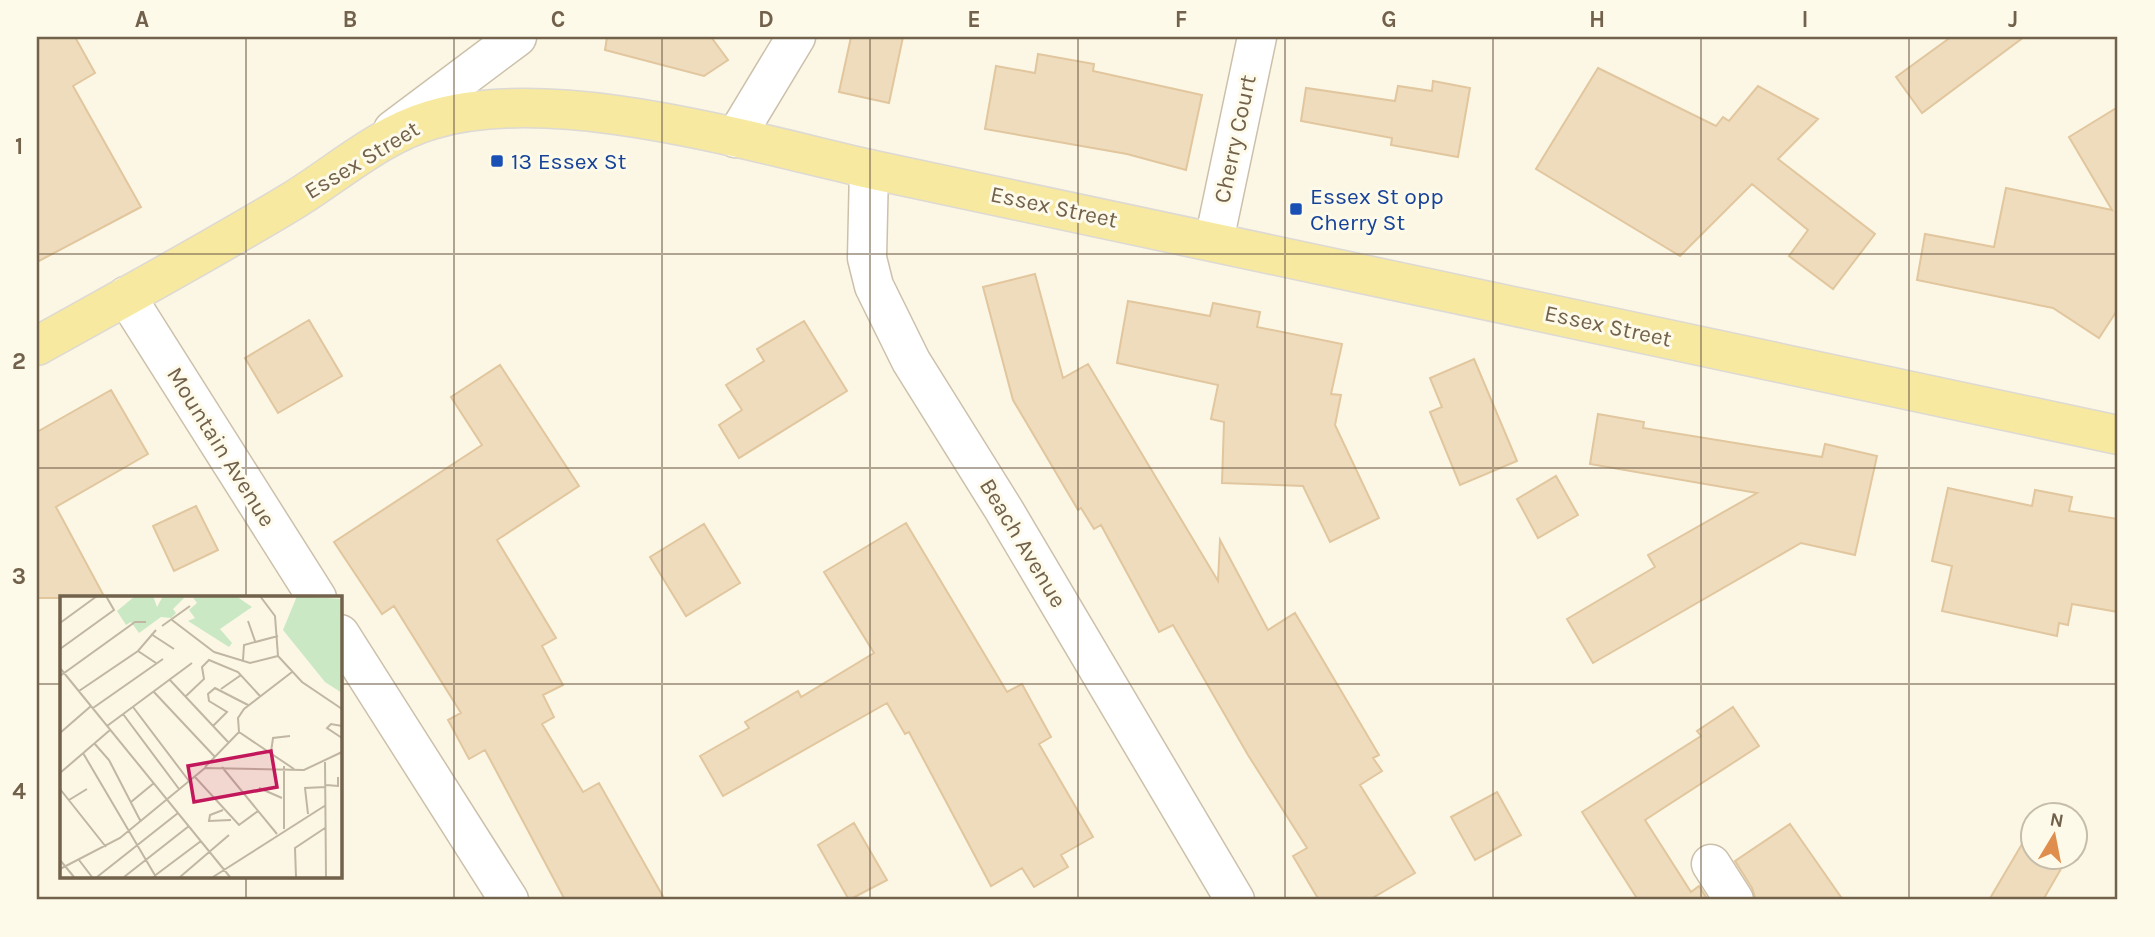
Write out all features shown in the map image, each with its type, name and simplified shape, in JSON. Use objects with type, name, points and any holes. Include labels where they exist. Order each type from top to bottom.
[{"type":"main road","name":"Essex Street","points":[[37,346],[296,199],[355,159],[431,120],[480,110],[531,109],[600,114],[735,138],[869,169],[2118,435]]},
{"type":"street","points":[[355,159],[517,37]]},
{"type":"street","points":[[735,138],[796,37]]},
{"type":"street","name":"Cherry Court","points":[[1214,242],[1257,37]]},
{"type":"street","name":"Beach Avenue","points":[[869,169],[867,258],[874,286],[911,361],[1004,510],[1235,900]]},
{"type":"street","name":"Mountain Avenue","points":[[126,296],[316,596]]},
{"type":"street","points":[[342,644],[509,900]]},
{"type":"street","points":[[1711,864],[1734,900]]},
{"type":"building","points":[[37,37],[75,37],[95,73],[73,86],[141,207],[37,262]]},
{"type":"building","points":[[607,37],[711,37],[728,60],[704,76],[605,50]]},
{"type":"building","points":[[851,37],[903,37],[889,103],[839,92]]},
{"type":"building","points":[[1951,37],[2024,37],[1922,113],[1896,77]]},
{"type":"building","points":[[1038,54],[1094,64],[1093,71],[1202,95],[1186,170],[1127,154],[985,129],[996,66],[1035,73]]},
{"type":"building","points":[[1598,68],[1716,126],[1723,117],[1729,121],[1758,86],[1818,119],[1778,159],[1875,234],[1833,289],[1789,256],[1808,230],[1752,184],[1680,256],[1536,169]]},
{"type":"building","points":[[1433,81],[1470,88],[1458,157],[1391,145],[1392,138],[1301,121],[1306,88],[1395,101],[1398,86],[1432,91]]},
{"type":"building","points":[[2118,107],[2118,309],[2099,338],[2053,308],[1917,280],[1925,234],[1994,247],[2006,188],[2112,210],[2069,137]]},
{"type":"building","points":[[1035,274],[1063,378],[1088,364],[1218,581],[1220,540],[1268,630],[1295,613],[1379,755],[1373,758],[1382,771],[1360,785],[1415,873],[1369,900],[1319,900],[1293,856],[1307,848],[1248,755],[1173,625],[1159,632],[1101,525],[1094,529],[1081,508],[1078,510],[1013,400],[983,287]]},
{"type":"building","points":[[1128,301],[1210,316],[1213,303],[1260,312],[1257,327],[1342,344],[1331,394],[1341,395],[1335,425],[1379,518],[1330,542],[1303,486],[1222,483],[1224,422],[1211,419],[1218,385],[1117,363]]},
{"type":"building","points":[[309,320],[342,376],[278,413],[245,358]]},
{"type":"building","points":[[804,321],[847,391],[739,458],[719,425],[742,410],[726,385],[764,361],[757,349]]},
{"type":"building","points":[[1474,359],[1517,461],[1460,485],[1430,412],[1442,407],[1430,378]]},
{"type":"building","points":[[500,365],[579,486],[497,540],[556,638],[542,646],[563,685],[543,695],[554,717],[542,724],[583,792],[599,783],[665,900],[565,900],[485,750],[469,759],[448,720],[461,713],[394,606],[382,614],[334,542],[482,445],[451,397]]},
{"type":"building","points":[[111,390],[148,454],[56,507],[104,596],[37,598],[37,432]]},
{"type":"building","points":[[1598,414],[1644,422],[1643,428],[1822,457],[1825,444],[1877,456],[1855,555],[1801,543],[1593,663],[1567,619],[1655,567],[1648,555],[1757,493],[1590,464]]},
{"type":"building","points":[[1556,476],[1578,515],[1538,538],[1517,499]]},
{"type":"building","points":[[1948,488],[2032,506],[2035,490],[2072,497],[2069,511],[2118,519],[2118,612],[2072,604],[2068,625],[2059,623],[2057,636],[1942,611],[1952,566],[1932,561]]},
{"type":"building","points":[[196,506],[218,550],[174,571],[153,526]]},
{"type":"building","points":[[906,523],[1007,692],[1022,684],[1051,737],[1039,744],[1093,837],[1061,855],[1068,867],[1034,887],[1022,868],[991,886],[909,732],[905,734],[887,703],[723,796],[700,756],[749,728],[745,722],[798,691],[801,697],[874,653],[824,572]]},
{"type":"building","points":[[704,524],[740,583],[686,616],[650,557]]},
{"type":"building","points":[[1733,707],[1759,746],[1645,820],[1691,892],[1699,886],[1708,900],[1638,900],[1582,812],[1701,736],[1697,731]]},
{"type":"building","points":[[1497,792],[1521,835],[1475,860],[1451,817]]},
{"type":"building","points":[[854,823],[887,880],[849,900],[818,845]]},
{"type":"building","points":[[1790,824],[1843,900],[1756,900],[1752,888],[1735,861]]},
{"type":"building","points":[[2018,851],[2018,870],[2060,870],[2043,900],[1989,900]]},
{"type":"place","name":"13 Essex St","points":[[497,161]]},
{"type":"place","name":"Essex St opp Cherry St","points":[[1296,209]]}]
